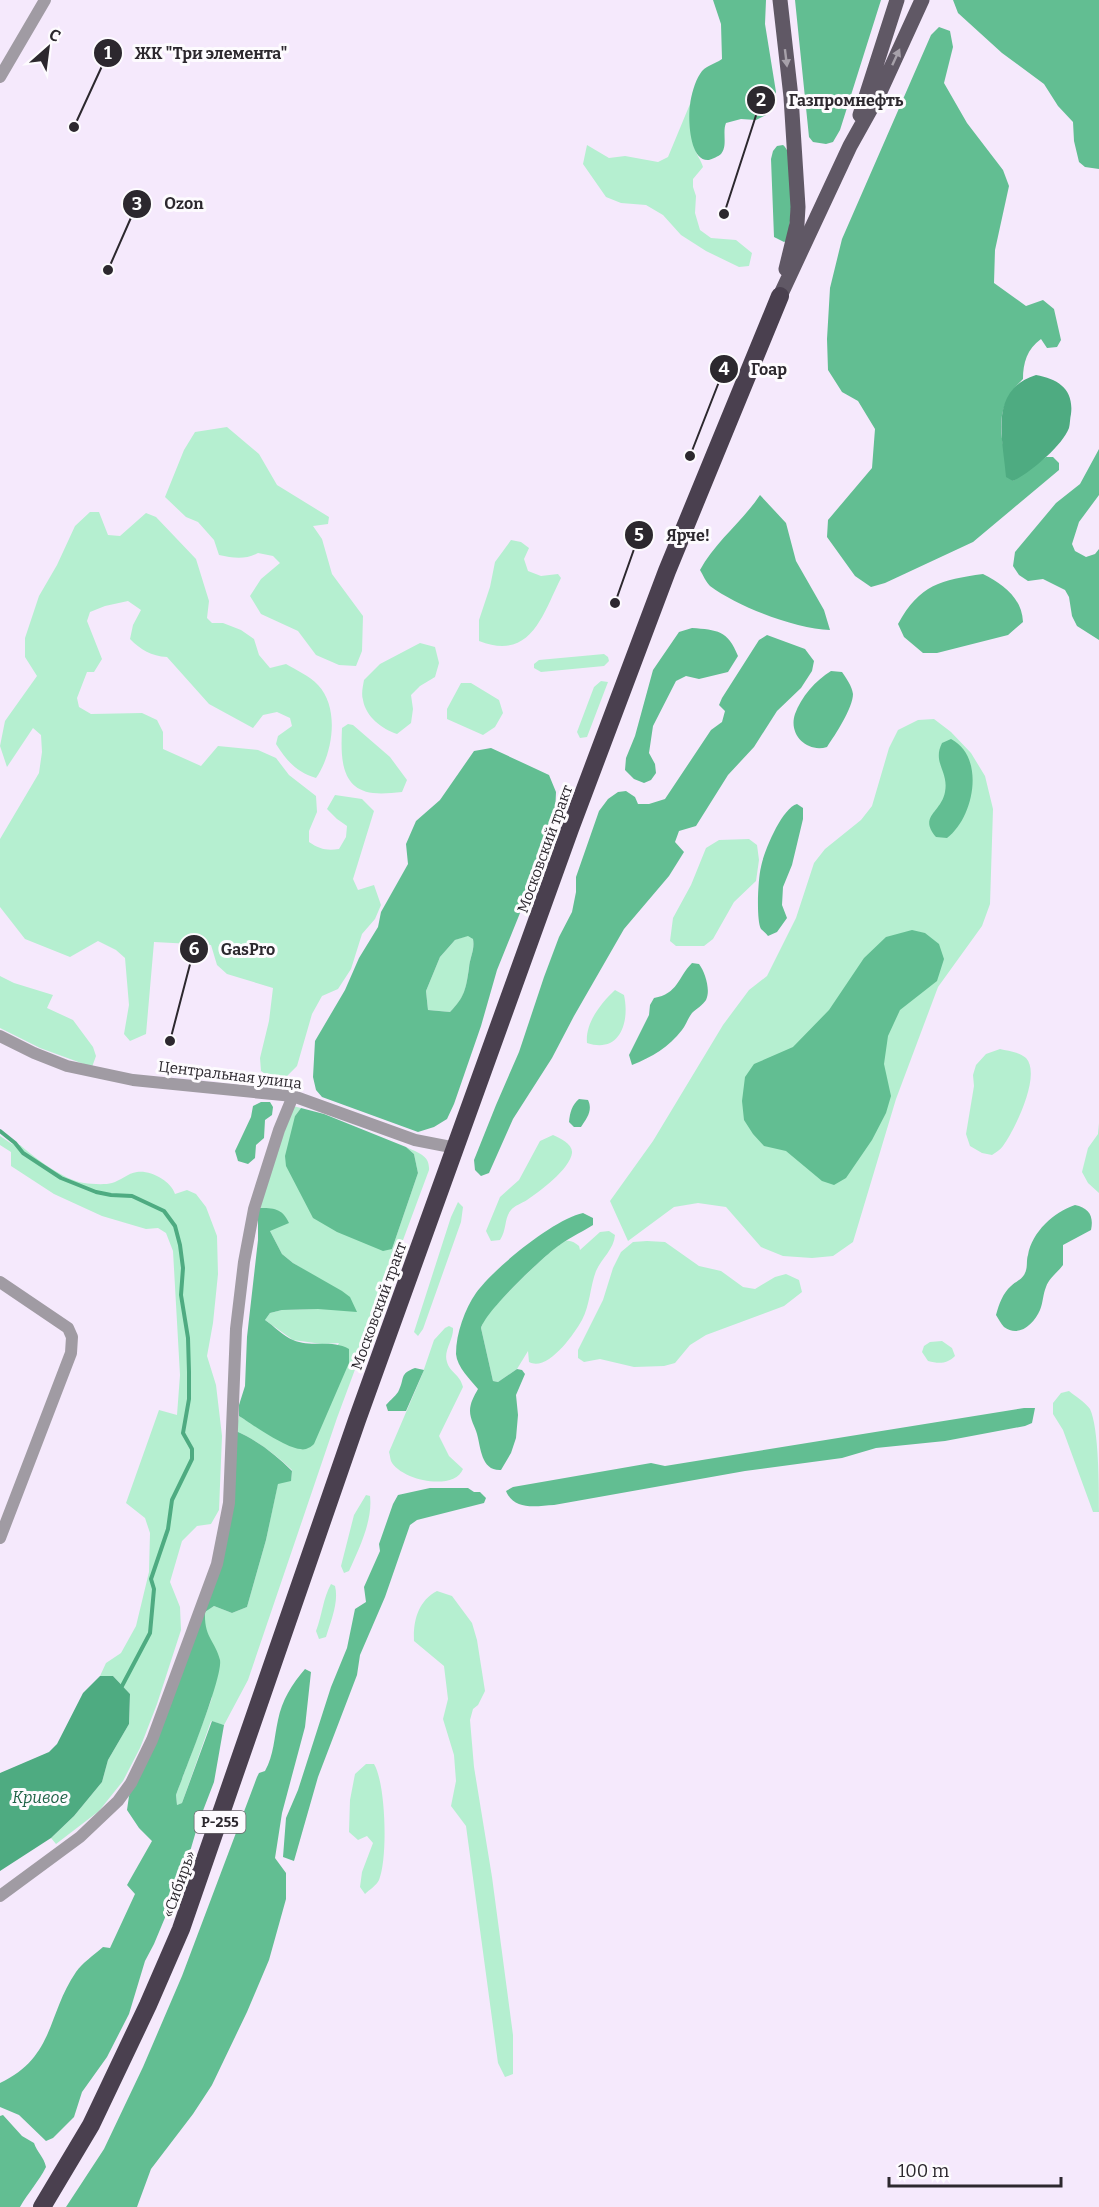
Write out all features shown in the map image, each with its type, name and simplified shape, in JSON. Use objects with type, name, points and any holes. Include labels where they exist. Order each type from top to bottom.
[{"type":"highway","name":"Московский тракт","points":[[357,1420],[570,829],[664,579],[780,296]]},
{"type":"highway","name":"«Сибирь»","points":[[42,2207],[91,2125],[175,1944],[207,1859],[357,1420]]},
{"type":"main road","points":[[780,0],[791,97],[798,207],[797,224],[780,296]]},
{"type":"main road","points":[[850,146],[897,0]]},
{"type":"main road","points":[[780,296],[850,146],[879,94],[922,0]]},
{"type":"street","points":[[0,77],[45,0]]},
{"type":"street","name":"Центральная улица","points":[[0,1036],[67,1066],[109,1076],[293,1096],[415,1140],[456,1148]]},
{"type":"street","points":[[0,1896],[101,1819],[131,1783],[152,1740],[218,1564],[229,1503],[236,1329],[244,1262],[254,1209],[279,1130],[293,1096]]},
{"type":"street","points":[[0,1282],[68,1328],[72,1337],[71,1353],[0,1538]]},
{"type":"shaded area","points":[[713,0],[766,0],[765,24],[776,92],[766,115],[756,120],[741,119],[726,123],[723,151],[709,160],[702,159],[694,147],[689,111],[696,81],[700,74],[707,67],[722,59],[721,24]]},
{"type":"shaded area","points":[[795,0],[881,0],[840,130],[833,142],[826,144],[813,142],[809,137]]},
{"type":"shaded area","points":[[953,0],[1099,0],[1099,169],[1085,167],[1079,162],[1074,141],[1073,122],[1058,106],[1044,84],[1002,53],[958,13]]},
{"type":"shaded area","points":[[939,27],[950,31],[953,47],[944,83],[967,123],[1003,170],[1009,186],[995,250],[994,283],[1026,306],[1043,300],[1054,309],[1061,340],[1057,347],[1047,348],[1041,339],[1029,352],[1023,379],[1006,403],[1002,415],[1002,440],[1005,453],[1013,481],[1046,457],[1053,457],[1059,463],[1059,470],[973,542],[885,583],[871,587],[855,576],[827,537],[828,520],[872,468],[875,429],[858,401],[842,392],[828,370],[830,288],[842,239],[931,35]]},
{"type":"shaded area","points":[[690,104],[692,138],[703,167],[693,179],[696,196],[695,213],[700,230],[711,238],[736,240],[752,253],[749,266],[739,267],[706,251],[681,235],[663,215],[646,205],[621,203],[606,197],[583,164],[587,145],[609,158],[625,156],[658,162],[668,157]]},
{"type":"shaded area","points":[[783,145],[788,152],[792,175],[788,240],[784,242],[774,237],[771,159],[777,146]]},
{"type":"shaded area","points":[[227,427],[259,454],[277,485],[329,517],[328,524],[313,526],[322,539],[332,574],[363,616],[362,651],[356,666],[339,665],[316,655],[298,631],[261,614],[250,596],[261,579],[280,563],[273,556],[258,553],[239,558],[219,555],[214,540],[198,522],[186,517],[165,497],[184,450],[195,432]]},
{"type":"shaded area","points":[[1099,449],[1099,495],[1079,522],[1072,544],[1075,551],[1086,557],[1095,554],[1099,549],[1099,640],[1077,626],[1065,590],[1043,579],[1028,581],[1019,575],[1013,566],[1015,552],[1056,503],[1080,484]]},
{"type":"shaded area","points":[[760,495],[786,523],[796,561],[824,610],[830,630],[801,626],[751,609],[710,586],[700,570],[713,550]]},
{"type":"shaded area","points":[[90,512],[99,512],[108,535],[120,536],[146,513],[156,517],[196,559],[209,601],[207,618],[212,623],[223,623],[241,630],[254,639],[259,655],[270,668],[286,664],[315,682],[325,695],[329,706],[332,731],[327,757],[316,778],[303,773],[288,761],[276,744],[278,736],[292,726],[290,718],[277,712],[263,715],[253,728],[209,704],[167,657],[147,652],[130,639],[133,625],[141,610],[128,601],[90,612],[87,621],[102,659],[94,672],[87,672],[77,698],[79,707],[91,714],[142,713],[157,720],[163,732],[163,749],[201,766],[218,746],[258,750],[276,758],[289,775],[316,796],[317,812],[309,831],[309,842],[320,848],[339,849],[346,837],[347,826],[327,809],[335,795],[362,799],[374,811],[353,879],[358,890],[374,885],[381,905],[375,919],[362,934],[351,969],[338,989],[322,996],[312,1014],[297,1066],[287,1076],[271,1078],[261,1071],[260,1058],[269,1021],[273,988],[227,974],[217,965],[211,945],[154,942],[146,1034],[130,1041],[124,1034],[129,1005],[125,958],[116,950],[98,941],[70,957],[25,939],[0,907],[0,839],[39,773],[42,752],[41,735],[33,728],[7,767],[0,746],[5,721],[37,676],[25,657],[25,638],[39,596],[57,565],[75,526]]},
{"type":"shaded area","points":[[511,540],[521,542],[529,548],[524,559],[528,571],[541,576],[558,574],[561,578],[532,631],[523,640],[511,645],[497,646],[479,641],[479,620],[490,587],[495,562]]},
{"type":"shaded area","points":[[983,574],[998,582],[1010,593],[1022,613],[1023,622],[1008,635],[937,653],[923,653],[904,637],[898,624],[923,592],[943,582]]},
{"type":"shaded area","points":[[692,628],[715,631],[726,636],[738,656],[728,672],[699,679],[686,676],[676,681],[653,726],[649,753],[655,764],[656,773],[651,780],[644,783],[634,779],[625,770],[626,758],[635,736],[653,670],[679,632]]},
{"type":"shaded area","points":[[767,635],[805,649],[814,661],[812,671],[801,688],[777,711],[754,747],[728,775],[696,826],[679,831],[675,842],[684,852],[669,876],[624,929],[552,1058],[513,1119],[489,1173],[481,1176],[475,1170],[474,1160],[519,1052],[559,937],[572,912],[576,877],[599,811],[608,799],[618,792],[626,791],[635,797],[638,804],[649,804],[665,799],[711,730],[722,722],[725,711],[719,705],[722,698],[759,640]]},
{"type":"shaded area","points":[[420,643],[435,647],[439,663],[435,677],[411,695],[413,709],[411,723],[397,734],[380,726],[367,712],[362,698],[364,680],[380,664]]},
{"type":"shaded area","points":[[604,654],[609,661],[604,666],[541,672],[534,668],[534,664],[539,660]]},
{"type":"shaded area","points":[[831,671],[842,672],[849,682],[853,694],[850,706],[827,747],[806,745],[794,729],[795,714],[801,701],[810,690]]},
{"type":"shaded area","points":[[601,681],[608,682],[587,737],[580,738],[577,732],[594,687]]},
{"type":"shaded area","points":[[461,683],[471,683],[499,700],[503,713],[495,727],[483,735],[447,719],[447,709]]},
{"type":"shaded area","points":[[934,719],[951,732],[971,753],[985,776],[993,809],[990,904],[982,926],[938,987],[896,1099],[853,1242],[833,1256],[812,1258],[783,1256],[761,1247],[726,1207],[698,1203],[674,1207],[628,1241],[610,1201],[653,1141],[723,1025],[749,990],[767,976],[796,918],[814,863],[825,849],[861,820],[872,806],[889,748],[898,730],[918,720]]},
{"type":"shaded area","points":[[348,724],[353,725],[390,757],[407,780],[402,792],[373,793],[362,790],[348,778],[342,759],[342,728]]},
{"type":"shaded area","points":[[951,739],[962,748],[969,759],[972,788],[964,817],[956,829],[947,838],[936,837],[929,824],[932,814],[943,799],[946,785],[939,750],[942,743]]},
{"type":"shaded area","points":[[491,748],[549,775],[556,792],[555,815],[497,970],[481,1026],[454,1104],[447,1119],[434,1127],[418,1132],[322,1097],[316,1090],[313,1077],[315,1041],[345,990],[359,958],[378,927],[381,912],[408,864],[406,844],[416,821],[440,800],[474,751]],"holes":[[[468,936],[473,939],[466,987],[459,1002],[450,1012],[428,1010],[426,991],[440,957],[455,940]]]},
{"type":"shaded area","points":[[797,804],[803,808],[803,819],[792,865],[783,887],[782,905],[787,918],[777,932],[768,936],[761,929],[758,917],[761,867],[780,821],[791,807]]},
{"type":"shaded area","points":[[749,839],[757,845],[759,860],[756,881],[734,902],[713,939],[704,946],[676,946],[670,941],[673,918],[691,885],[706,848],[719,840]]},
{"type":"shaded area","points":[[912,930],[925,933],[939,944],[944,959],[937,981],[900,1010],[888,1036],[884,1064],[891,1096],[886,1113],[872,1140],[846,1178],[834,1185],[822,1181],[786,1151],[764,1146],[753,1134],[744,1120],[742,1101],[745,1077],[754,1064],[793,1047],[829,1010],[864,958],[886,937]]},
{"type":"shaded area","points":[[469,935],[473,939],[473,947],[462,997],[450,1012],[428,1010],[426,991],[440,957],[455,940]]},
{"type":"shaded area","points":[[692,963],[699,964],[705,976],[708,986],[706,1000],[692,1013],[672,1042],[632,1065],[629,1055],[649,1015],[650,1005],[654,998],[673,989]]},
{"type":"shaded area","points":[[0,976],[14,983],[53,995],[47,1008],[73,1020],[93,1047],[96,1056],[92,1067],[40,1048],[0,1028]]},
{"type":"shaded area","points":[[615,990],[624,995],[624,1025],[620,1033],[608,1044],[587,1043],[591,1021],[599,1007]]},
{"type":"shaded area","points":[[1000,1049],[1026,1058],[1030,1066],[1031,1077],[1025,1103],[1013,1128],[1003,1146],[992,1155],[982,1153],[970,1146],[966,1134],[976,1065],[986,1054]]},
{"type":"shaded area","points":[[579,1099],[588,1100],[590,1111],[581,1127],[574,1127],[569,1122],[570,1115]]},
{"type":"shaded area","points":[[261,1102],[270,1102],[273,1107],[272,1115],[265,1120],[264,1138],[256,1145],[255,1158],[248,1164],[238,1161],[235,1151],[251,1117],[253,1106]]},
{"type":"shaded area","points":[[293,1106],[301,1108],[295,1116],[392,1249],[418,1173],[414,1154],[406,1147],[419,1153],[428,1161],[429,1170],[337,1418],[248,1680],[224,1725],[211,1721],[182,1803],[177,1805],[176,1795],[212,1698],[208,1635],[204,1626],[205,1612],[214,1606],[232,1613],[247,1607],[266,1540],[278,1483],[291,1480],[292,1470],[286,1464],[273,1453],[236,1431],[239,1416],[277,1439],[339,1343],[322,1344],[293,1340],[265,1320],[270,1313],[282,1310],[348,1308],[350,1298],[282,1254],[258,1208]]},
{"type":"shaded area","points":[[301,1108],[324,1114],[406,1147],[414,1154],[418,1173],[392,1249],[383,1251],[337,1232],[313,1218],[286,1166],[285,1156],[295,1116]]},
{"type":"shaded area","points":[[1099,1123],[1099,1193],[1088,1183],[1082,1172],[1088,1148],[1098,1134]]},
{"type":"shaded area","points":[[553,1135],[566,1142],[572,1150],[566,1166],[546,1186],[512,1209],[500,1240],[491,1241],[486,1231],[500,1197],[519,1180],[540,1141]]},
{"type":"shaded area","points":[[0,1136],[12,1144],[20,1145],[50,1168],[76,1181],[106,1184],[130,1174],[142,1172],[165,1181],[175,1194],[187,1190],[196,1194],[206,1207],[217,1236],[218,1274],[207,1356],[216,1385],[222,1436],[219,1510],[211,1524],[197,1526],[182,1541],[170,1582],[180,1607],[181,1630],[140,1748],[123,1781],[99,1811],[56,1844],[51,1838],[74,1816],[102,1782],[108,1760],[129,1724],[130,1694],[113,1676],[100,1676],[106,1663],[121,1653],[136,1626],[149,1572],[150,1533],[145,1518],[126,1503],[159,1410],[177,1415],[180,1375],[173,1251],[166,1233],[158,1228],[146,1229],[102,1216],[54,1194],[11,1166],[11,1152],[0,1145]]},
{"type":"shaded area","points":[[458,1202],[463,1207],[461,1222],[423,1329],[418,1336],[414,1332],[451,1217]]},
{"type":"shaded area","points":[[1075,1205],[1084,1208],[1089,1213],[1092,1221],[1091,1230],[1063,1245],[1063,1265],[1047,1284],[1040,1310],[1034,1320],[1020,1330],[1015,1331],[1004,1327],[996,1315],[998,1307],[1006,1292],[1025,1273],[1034,1238],[1052,1218]]},
{"type":"shaded area","points":[[258,1208],[277,1210],[289,1223],[270,1231],[282,1254],[350,1297],[357,1312],[318,1309],[282,1310],[270,1313],[265,1320],[293,1340],[336,1344],[349,1349],[349,1363],[314,1444],[306,1449],[291,1447],[239,1416],[239,1405],[245,1386],[247,1337],[258,1240]]},
{"type":"shaded area","points":[[583,1213],[593,1218],[593,1225],[558,1246],[536,1265],[492,1310],[481,1328],[493,1381],[498,1382],[517,1369],[522,1370],[525,1374],[516,1395],[518,1415],[516,1438],[511,1453],[501,1470],[494,1469],[489,1467],[483,1458],[471,1417],[471,1405],[478,1389],[464,1373],[457,1359],[456,1346],[462,1322],[476,1293],[510,1258],[541,1234]]},
{"type":"shaded area","points":[[609,1231],[615,1235],[614,1240],[596,1271],[585,1314],[572,1335],[559,1351],[544,1362],[536,1364],[529,1362],[528,1351],[517,1369],[498,1382],[493,1381],[481,1328],[484,1319],[524,1277],[560,1245],[571,1241],[579,1246],[580,1250],[600,1232]]},
{"type":"shaded area","points":[[633,1242],[665,1242],[699,1266],[721,1271],[743,1287],[755,1289],[775,1277],[786,1274],[799,1280],[802,1292],[784,1306],[706,1335],[690,1345],[675,1363],[664,1366],[634,1367],[600,1359],[584,1362],[578,1358],[578,1350],[603,1300],[613,1268],[621,1252]]},
{"type":"shaded area","points":[[449,1326],[453,1328],[453,1332],[446,1358],[450,1369],[460,1379],[463,1387],[439,1436],[449,1456],[463,1469],[458,1476],[449,1480],[427,1481],[405,1474],[396,1468],[389,1452],[422,1375],[434,1340]]},
{"type":"shaded area","points":[[942,1341],[952,1348],[955,1356],[943,1363],[928,1361],[922,1352],[924,1346],[930,1342]]},
{"type":"shaded area","points":[[415,1368],[424,1370],[406,1411],[388,1411],[386,1405],[398,1392],[404,1374]]},
{"type":"shaded area","points":[[1069,1391],[1088,1406],[1093,1418],[1098,1459],[1099,1512],[1093,1512],[1063,1430],[1053,1414],[1053,1403],[1061,1393]]},
{"type":"shaded area","points":[[1035,1408],[1032,1423],[1025,1426],[945,1441],[876,1448],[842,1458],[745,1471],[554,1505],[526,1506],[514,1502],[506,1491],[513,1487],[651,1463],[665,1466]]},
{"type":"shaded area","points":[[236,1431],[266,1448],[292,1471],[291,1481],[278,1484],[266,1540],[247,1607],[232,1613],[214,1606],[205,1612],[206,1628],[220,1660],[219,1670],[210,1704],[176,1795],[177,1805],[182,1803],[212,1721],[224,1725],[214,1782],[199,1821],[184,1872],[145,1961],[129,2014],[107,2057],[82,2092],[74,2117],[53,2138],[46,2141],[19,2115],[0,2107],[0,2083],[31,2061],[41,2048],[76,1972],[103,1947],[110,1948],[135,1894],[127,1885],[152,1841],[139,1828],[127,1810],[129,1796],[221,1540]]},
{"type":"shaded area","points":[[430,1488],[468,1488],[474,1492],[480,1492],[486,1498],[484,1503],[417,1520],[410,1525],[385,1597],[360,1655],[357,1675],[318,1777],[294,1861],[283,1857],[286,1818],[298,1790],[331,1687],[347,1648],[355,1609],[366,1602],[364,1587],[380,1551],[379,1544],[393,1504],[398,1495]]},
{"type":"shaded area","points":[[366,1495],[370,1496],[367,1524],[349,1571],[344,1573],[341,1566],[354,1515]]},
{"type":"shaded area","points":[[331,1584],[335,1586],[336,1592],[334,1612],[326,1637],[319,1639],[316,1631]]},
{"type":"shaded area","points":[[437,1591],[452,1596],[472,1623],[485,1691],[478,1705],[473,1709],[470,1720],[474,1767],[492,1877],[513,2035],[513,2074],[505,2077],[498,2063],[466,1826],[451,1806],[456,1781],[454,1755],[443,1719],[448,1699],[444,1666],[414,1641],[414,1626],[418,1612],[425,1600]]},
{"type":"shaded area","points":[[305,1669],[311,1672],[305,1727],[282,1813],[275,1858],[286,1873],[286,1899],[269,1960],[247,2012],[212,2085],[151,2169],[137,2207],[66,2207],[104,2149],[143,2067],[182,1976],[257,1777],[259,1773],[265,1771],[268,1765],[282,1706],[292,1686]]},
{"type":"shaded area","points":[[366,1764],[374,1764],[378,1774],[385,1839],[379,1880],[365,1894],[360,1887],[362,1872],[373,1843],[367,1836],[358,1840],[349,1832],[350,1800],[355,1774]]},
{"type":"shaded area","points":[[3,2115],[22,2136],[34,2143],[46,2167],[20,2207],[0,2207],[0,2116]]},
{"type":"water","points":[[1036,375],[1052,379],[1067,392],[1071,406],[1069,428],[1060,443],[1045,458],[1013,481],[1006,477],[1002,417],[1011,392],[1021,382]]},
{"type":"water","name":"Кривое","points":[[100,1676],[113,1676],[130,1694],[129,1724],[108,1760],[102,1782],[74,1816],[51,1838],[0,1871],[0,1773],[49,1752],[57,1744],[83,1693]]},
{"type":"waterway","points":[[0,1131],[23,1153],[61,1178],[96,1192],[132,1196],[164,1211],[175,1226],[180,1245],[183,1268],[181,1295],[188,1338],[189,1372],[189,1399],[183,1433],[192,1449],[192,1459],[172,1500],[168,1529],[151,1579],[154,1589],[150,1633],[122,1686]]},
{"type":"place","name":"ЖК \"Три элемента\"","points":[[74,127]]},
{"type":"place","name":"Газпромнефть","points":[[724,214]]},
{"type":"place","name":"Ozon","points":[[108,270]]},
{"type":"place","name":"Гоар","points":[[690,456]]},
{"type":"place","name":"Ярче!","points":[[615,603]]},
{"type":"place","name":"GasPro","points":[[170,1041]]}]
